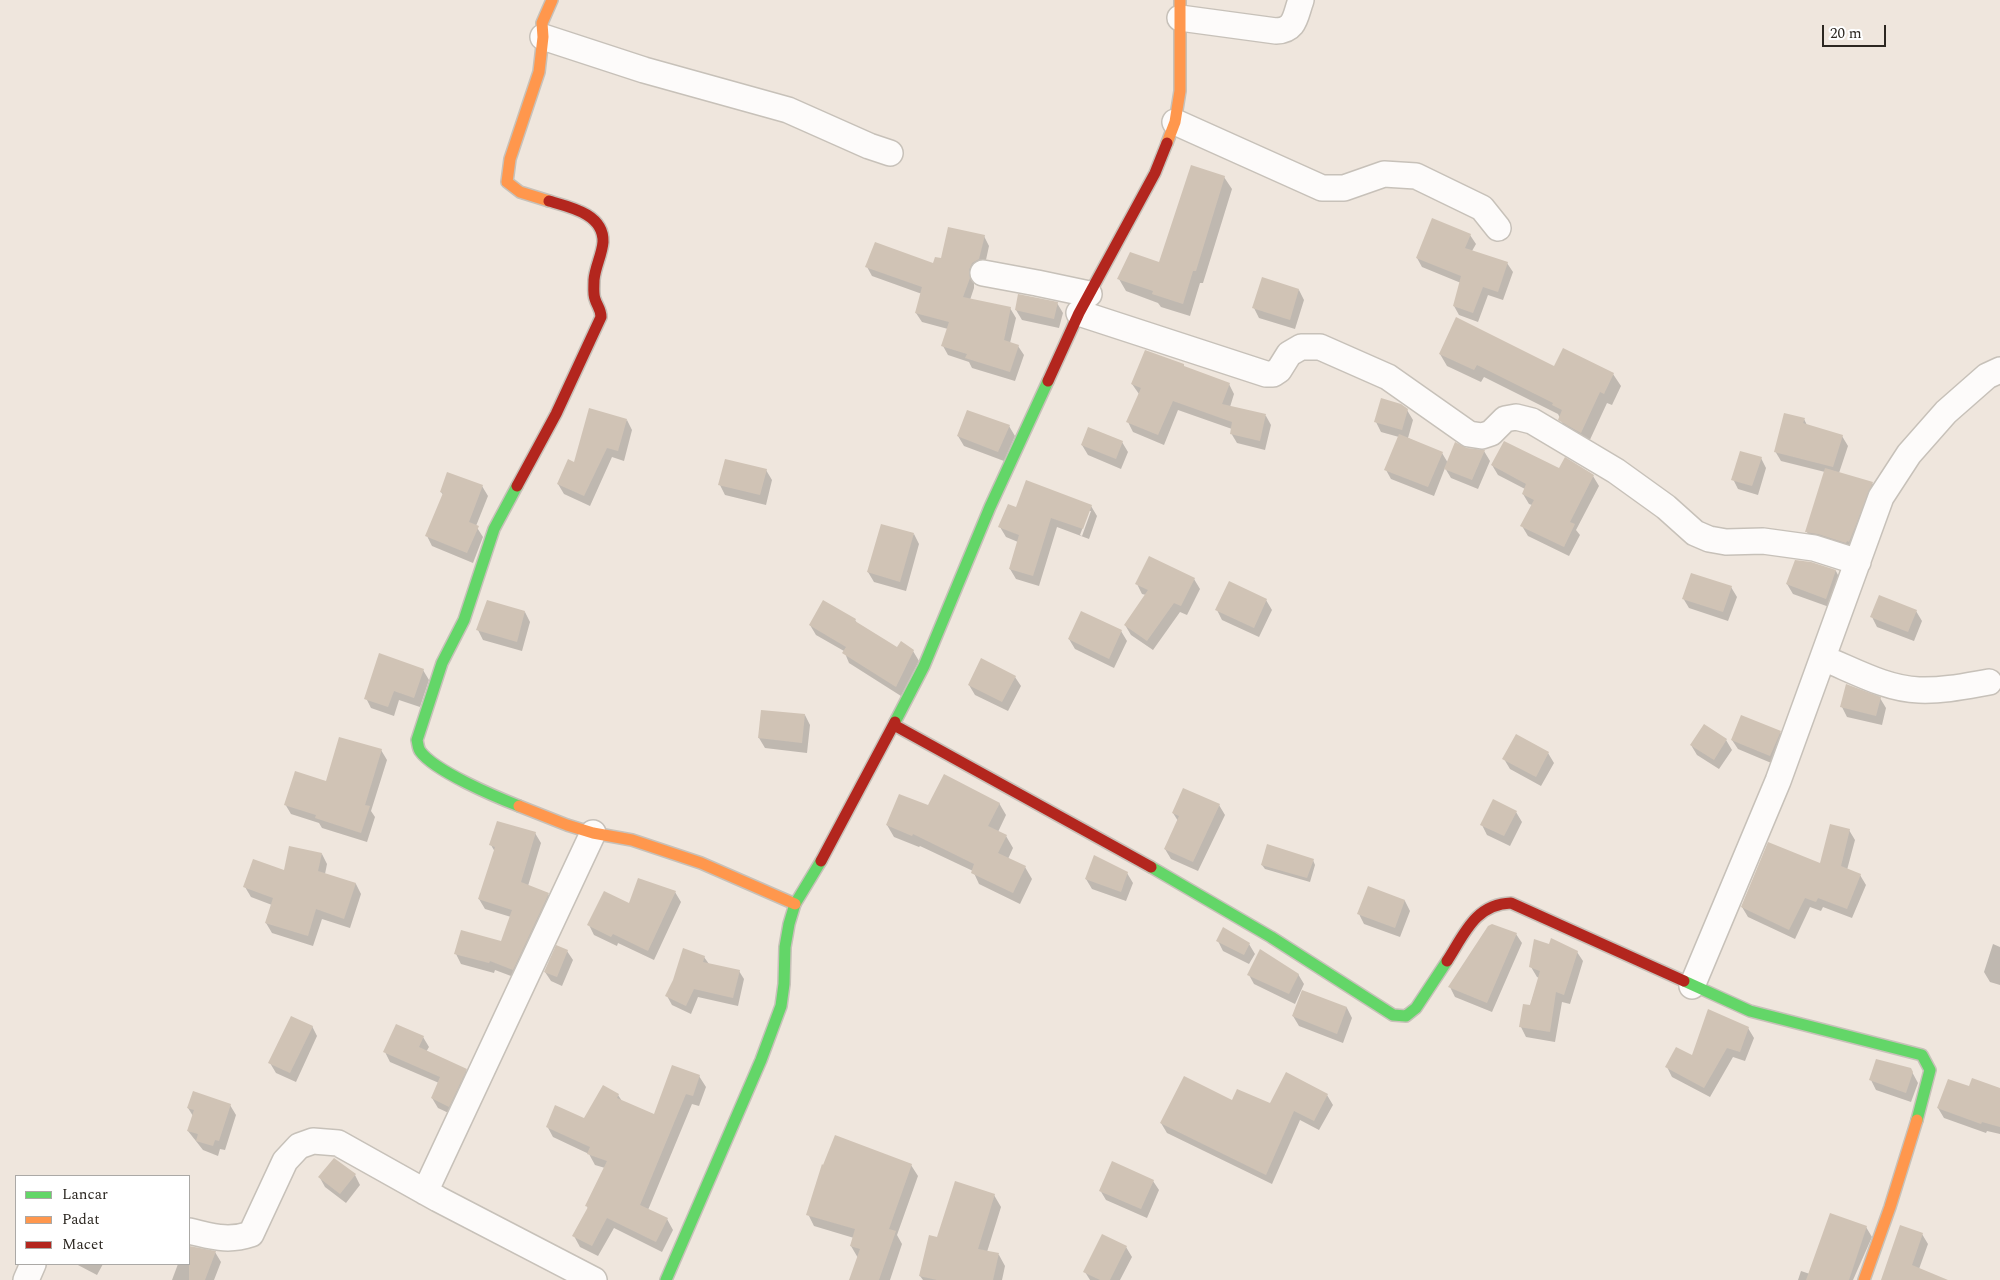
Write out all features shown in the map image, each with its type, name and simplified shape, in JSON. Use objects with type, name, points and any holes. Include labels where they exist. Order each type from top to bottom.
[{"type":"street","points":[[552,0],[542,23],[544,37],[538,72],[526,117],[510,159],[507,182],[520,192],[574,209],[595,220],[601,230],[603,242],[594,278],[594,298],[601,311],[601,317],[556,414],[494,529],[464,620],[442,663],[417,740],[419,750],[432,763],[491,795],[567,825],[592,833],[632,840],[701,863],[796,904]]},
{"type":"street","points":[[666,1280],[761,1060],[781,1006],[784,984],[784,947],[796,904],[894,726],[924,666],[990,507],[1084,304],[1155,173],[1174,122],[1180,91],[1180,9],[1276,31],[1286,30],[1292,24],[1300,0]]},
{"type":"street","points":[[544,37],[644,70],[788,110],[890,153]]},
{"type":"street","points":[[1174,122],[1322,188],[1344,188],[1384,174],[1416,176],[1482,208],[1498,228]]},
{"type":"street","points":[[982,274],[1037,283],[1084,304],[1266,374],[1273,374],[1279,370],[1289,354],[1300,347],[1320,347],[1388,377],[1469,434],[1482,436],[1491,432],[1504,419],[1516,417],[1532,421],[1616,471],[1695,532],[1709,539],[1726,542],[1763,541],[1814,548],[1858,562]]},
{"type":"street","points":[[1692,986],[1778,781],[1881,497],[1909,454],[1946,412],[1987,376],[2000,370]]},
{"type":"street","points":[[1823,658],[1884,683],[1917,690],[1959,688],[1989,682]]},
{"type":"street","points":[[894,726],[1155,869],[1270,937],[1393,1015],[1406,1016],[1416,1008],[1477,915],[1489,906],[1498,903],[1510,903],[1750,1011],[1922,1055],[1930,1070],[1925,1091],[1890,1207],[1864,1280]]},
{"type":"street","points":[[424,1192],[592,833]]},
{"type":"street","points":[[190,1231],[224,1239],[238,1238],[251,1234],[286,1161],[298,1146],[313,1141],[338,1143],[424,1192],[594,1280]]},
{"type":"street","points":[[26,1280],[33,1265]]},
{"type":"building","points":[[1191,165],[1225,176],[1196,271],[1193,271],[1183,304],[1152,294],[1153,291],[1117,279],[1130,252],[1159,262]]},
{"type":"building","points":[[1432,218],[1471,234],[1465,248],[1508,262],[1498,292],[1483,287],[1473,313],[1453,306],[1461,276],[1416,258]]},
{"type":"building","points":[[948,227],[985,235],[979,259],[972,263],[969,270],[970,278],[963,297],[1011,307],[1004,340],[1019,345],[1010,372],[965,358],[967,354],[941,346],[949,322],[915,313],[922,287],[865,267],[875,242],[933,263],[935,257],[941,258]]},
{"type":"building","points":[[1262,277],[1299,289],[1290,320],[1252,308]]},
{"type":"building","points":[[1018,294],[1058,302],[1054,319],[1015,310]]},
{"type":"building","points":[[1456,317],[1554,366],[1563,348],[1614,373],[1604,394],[1600,392],[1581,433],[1558,420],[1562,410],[1552,405],[1553,403],[1477,365],[1474,370],[1439,354]]},
{"type":"building","points":[[1145,350],[1230,383],[1222,404],[1266,414],[1260,441],[1230,434],[1232,422],[1173,401],[1158,435],[1126,422],[1141,388],[1131,384]]},
{"type":"building","points":[[1381,398],[1401,404],[1408,409],[1402,430],[1374,422]]},
{"type":"building","points":[[589,408],[627,419],[618,451],[607,448],[584,496],[557,484],[568,459],[574,462]]},
{"type":"building","points":[[967,410],[1010,425],[998,452],[957,436]]},
{"type":"building","points":[[1784,413],[1805,418],[1803,423],[1843,435],[1833,467],[1774,452]]},
{"type":"building","points":[[1088,427],[1123,441],[1116,459],[1081,445]]},
{"type":"building","points":[[1399,434],[1443,452],[1428,487],[1384,470]]},
{"type":"building","points":[[1504,441],[1559,468],[1565,457],[1594,475],[1570,522],[1575,524],[1564,547],[1520,526],[1534,500],[1522,494],[1526,484],[1491,465]]},
{"type":"building","points":[[1455,442],[1467,448],[1485,450],[1472,480],[1444,469]]},
{"type":"building","points":[[1740,451],[1762,457],[1752,486],[1731,480]]},
{"type":"building","points":[[725,459],[767,469],[760,495],[718,485]]},
{"type":"building","points":[[1825,468],[1873,482],[1849,542],[1847,541],[1846,543],[1805,532]]},
{"type":"building","points":[[447,472],[483,485],[469,522],[479,526],[467,553],[425,536],[443,493],[440,492]]},
{"type":"building","points":[[1026,480],[1092,505],[1083,529],[1051,518],[1033,576],[1009,569],[1019,535],[998,527],[1008,504],[1016,507]]},
{"type":"building","points":[[881,524],[914,533],[900,582],[867,572]]},
{"type":"building","points":[[1149,556],[1195,578],[1181,606],[1174,603],[1147,641],[1124,625],[1148,590],[1135,584]]},
{"type":"building","points":[[1795,560],[1811,562],[1836,570],[1826,599],[1786,584]]},
{"type":"building","points":[[1691,573],[1732,586],[1723,612],[1682,599]]},
{"type":"building","points":[[1229,581],[1267,599],[1254,628],[1215,610]]},
{"type":"building","points":[[1879,595],[1917,610],[1908,632],[1870,617]]},
{"type":"building","points":[[487,600],[525,611],[517,642],[476,630]]},
{"type":"building","points":[[823,600],[856,619],[855,621],[897,647],[901,641],[914,650],[896,687],[842,653],[846,647],[809,625]]},
{"type":"building","points":[[1081,611],[1122,630],[1109,659],[1068,639]]},
{"type":"building","points":[[379,653],[424,669],[414,698],[394,691],[388,707],[364,699]]},
{"type":"building","points":[[981,658],[1016,676],[1002,702],[968,685]]},
{"type":"building","points":[[1846,684],[1881,697],[1876,716],[1840,707]]},
{"type":"building","points":[[761,710],[805,714],[802,743],[758,738]]},
{"type":"building","points":[[1741,715],[1781,731],[1770,756],[1731,740]]},
{"type":"building","points":[[1704,724],[1727,739],[1714,760],[1690,745]]},
{"type":"building","points":[[1516,734],[1549,752],[1536,777],[1502,759]]},
{"type":"building","points":[[339,737],[382,749],[365,805],[370,806],[361,833],[315,818],[316,815],[284,805],[295,771],[326,781]]},
{"type":"building","points":[[944,774],[1000,803],[988,826],[1007,835],[998,853],[1026,866],[1013,893],[971,873],[974,864],[913,834],[912,836],[886,825],[899,794],[928,805]]},
{"type":"building","points":[[1183,788],[1220,804],[1193,862],[1164,849],[1179,816],[1172,813]]},
{"type":"building","points":[[1493,799],[1517,811],[1504,836],[1480,825]]},
{"type":"building","points":[[497,821],[536,832],[521,882],[549,893],[513,970],[490,961],[489,963],[454,954],[461,930],[501,941],[512,910],[478,899],[495,847],[489,845]]},
{"type":"building","points":[[1830,824],[1850,829],[1841,866],[1861,874],[1847,909],[1818,898],[1816,902],[1805,898],[1789,930],[1741,907],[1768,842],[1820,863]]},
{"type":"building","points":[[1267,844],[1314,859],[1307,878],[1261,865]]},
{"type":"building","points":[[289,846],[322,853],[318,871],[356,883],[344,919],[316,909],[308,936],[265,923],[273,898],[243,887],[253,859],[284,870]]},
{"type":"building","points":[[1094,855],[1128,872],[1121,892],[1085,879]]},
{"type":"building","points":[[638,878],[676,891],[648,951],[613,934],[611,937],[587,925],[604,891],[629,903]]},
{"type":"building","points":[[1368,886],[1405,900],[1395,928],[1357,914]]},
{"type":"building","points":[[1492,924],[1517,933],[1487,1003],[1448,987],[1488,926]]},
{"type":"building","points":[[1223,927],[1250,943],[1244,955],[1216,941]]},
{"type":"building","points":[[1551,938],[1578,951],[1564,995],[1556,992],[1550,1032],[1519,1027],[1523,1004],[1530,1005],[1540,971],[1529,967],[1534,939],[1549,944]]},
{"type":"building","points":[[556,945],[568,950],[557,977],[544,972]]},
{"type":"building","points":[[683,948],[705,956],[703,962],[740,970],[733,998],[694,989],[686,1006],[665,996],[673,980]]},
{"type":"building","points":[[1260,949],[1299,974],[1289,994],[1247,975]]},
{"type":"building","points":[[1302,990],[1347,1007],[1337,1034],[1292,1016]]},
{"type":"building","points":[[1708,1009],[1749,1027],[1740,1052],[1727,1048],[1704,1088],[1665,1067],[1676,1047],[1692,1055]]},
{"type":"building","points":[[291,1016],[313,1026],[290,1073],[268,1063]]},
{"type":"building","points":[[396,1024],[424,1036],[419,1047],[467,1069],[449,1107],[431,1098],[440,1077],[383,1052]]},
{"type":"building","points":[[1876,1059],[1911,1068],[1913,1072],[1906,1093],[1869,1080]]},
{"type":"building","points":[[672,1065],[700,1075],[693,1096],[686,1094],[640,1205],[668,1218],[656,1242],[607,1218],[592,1246],[572,1236],[588,1207],[585,1206],[607,1161],[587,1154],[590,1147],[546,1127],[555,1105],[584,1118],[603,1085],[619,1094],[617,1098],[654,1114]]},
{"type":"building","points":[[1286,1072],[1328,1094],[1314,1121],[1294,1111],[1266,1175],[1160,1123],[1184,1076],[1232,1100],[1237,1089],[1270,1103]]},
{"type":"building","points":[[1972,1078],[2000,1088],[2000,1127],[1982,1122],[1981,1124],[1937,1108],[1948,1079],[1969,1086]]},
{"type":"building","points":[[193,1091],[231,1104],[219,1141],[215,1140],[213,1146],[196,1141],[198,1134],[187,1131],[194,1110],[187,1108]]},
{"type":"building","points":[[835,1135],[912,1164],[889,1229],[896,1231],[879,1280],[849,1280],[860,1249],[850,1246],[855,1229],[806,1215],[822,1164]]},
{"type":"building","points":[[334,1158],[356,1174],[340,1194],[318,1177]]},
{"type":"building","points":[[1112,1161],[1154,1180],[1141,1209],[1099,1191]]},
{"type":"building","points":[[955,1181],[995,1194],[978,1249],[999,1253],[993,1280],[937,1280],[919,1276],[929,1235],[937,1237]]},
{"type":"building","points":[[1830,1213],[1867,1226],[1849,1280],[1806,1280]]},
{"type":"building","points":[[1900,1225],[1923,1233],[1912,1265],[1948,1280],[1881,1280]]},
{"type":"building","points":[[1102,1234],[1127,1246],[1110,1280],[1100,1280],[1083,1272]]},
{"type":"building","points":[[190,1246],[216,1251],[205,1280],[189,1280]]},
{"type":"traffic: fast","points":[[895,722],[924,666],[990,507],[1048,381]]},
{"type":"traffic: fast","points":[[517,486],[494,529],[464,620],[442,663],[417,740],[420,751],[438,767],[466,783],[519,806]]},
{"type":"traffic: fast","points":[[666,1280],[761,1060],[781,1006],[784,984],[785,947],[789,924],[795,904],[821,861]]},
{"type":"traffic: fast","points":[[1151,867],[1271,937],[1393,1015],[1406,1016],[1416,1008],[1447,961]]},
{"type":"traffic: fast","points":[[1684,981],[1750,1011],[1922,1055],[1930,1070],[1917,1120]]},
{"type":"traffic: slow","points":[[549,201],[520,192],[507,182],[510,159],[539,72],[543,37],[542,23],[552,0]]},
{"type":"traffic: slow","points":[[1167,143],[1175,122],[1180,91],[1180,0]]},
{"type":"traffic: slow","points":[[519,806],[567,825],[593,833],[632,840],[701,863],[795,904]]},
{"type":"traffic: slow","points":[[1864,1280],[1890,1207],[1917,1120]]},
{"type":"traffic: jam","points":[[1048,381],[1079,313],[1155,173],[1167,143]]},
{"type":"traffic: jam","points":[[517,486],[556,414],[601,317],[594,297],[594,290],[595,275],[603,242],[602,232],[592,218],[584,213],[549,201]]},
{"type":"traffic: jam","points":[[821,861],[895,722]]},
{"type":"traffic: jam","points":[[894,725],[1151,867]]},
{"type":"traffic: jam","points":[[1447,961],[1465,931],[1479,915],[1488,909],[1511,903],[1684,981]]}]
